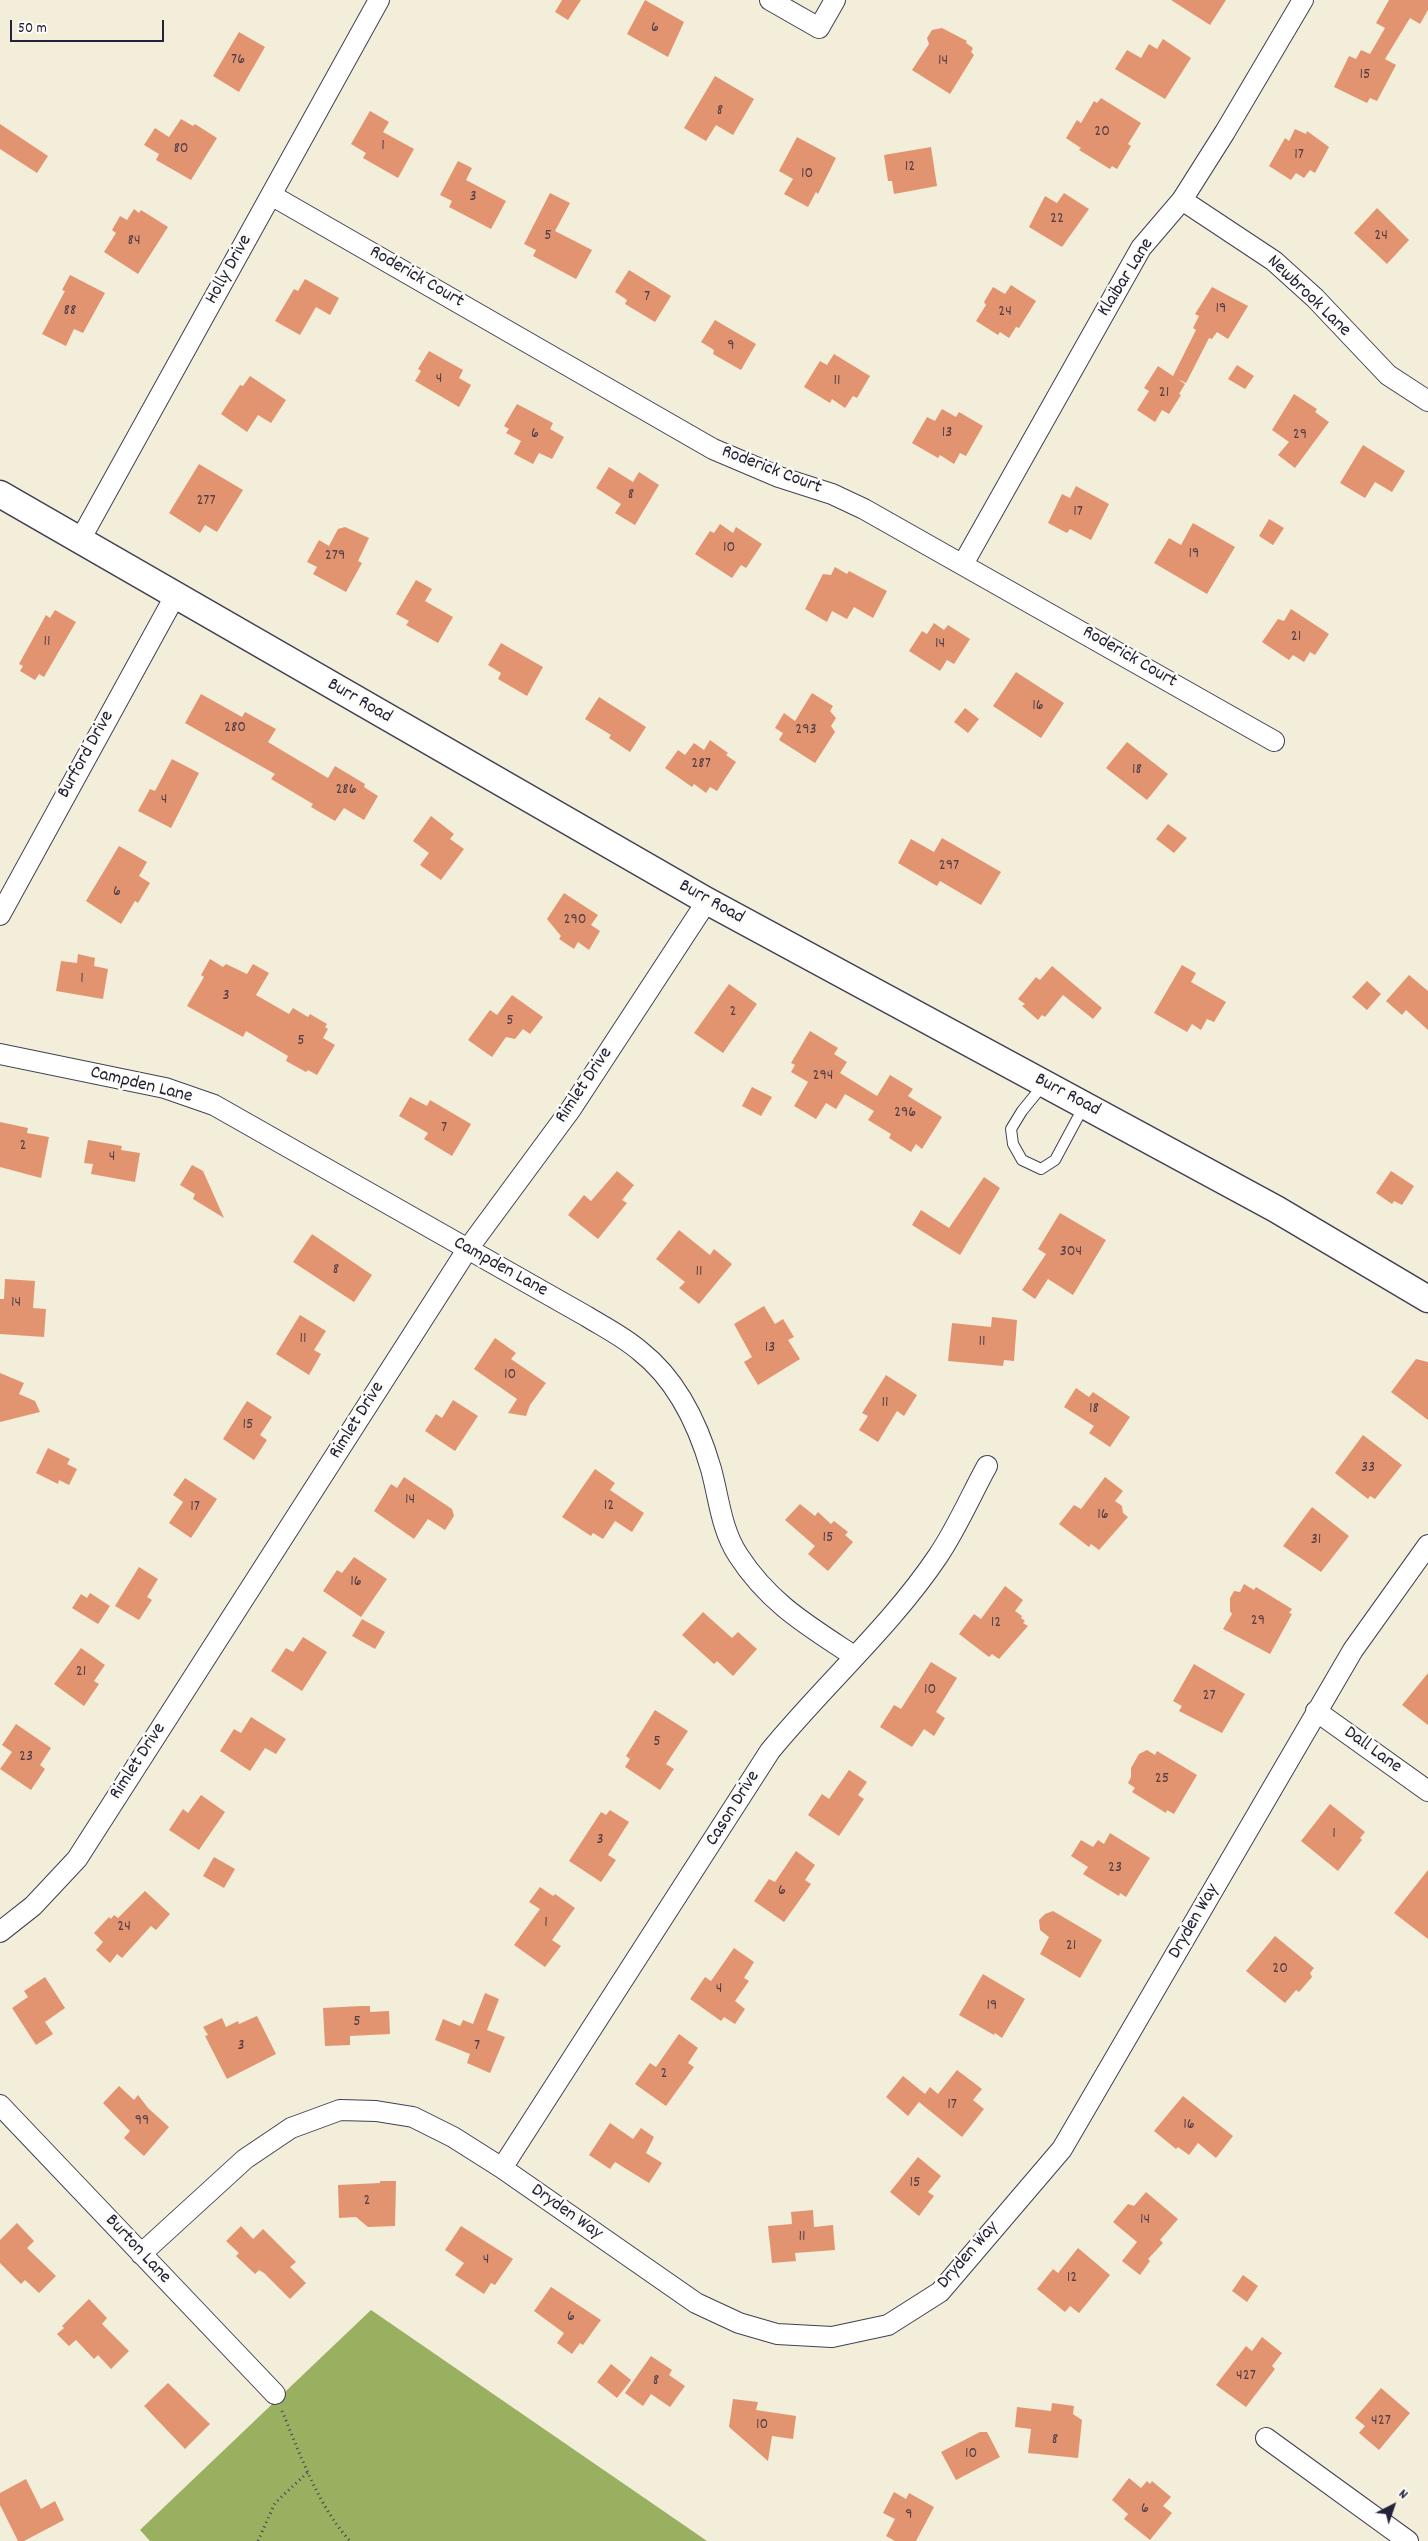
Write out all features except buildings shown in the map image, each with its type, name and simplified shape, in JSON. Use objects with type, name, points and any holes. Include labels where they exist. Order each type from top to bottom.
[{"type":"street","name":"Holly Drive","points":[[80,540],[379,0]]},
{"type":"street","points":[[770,0],[819,28],[835,0]]},
{"type":"street","name":"Klaibar Lane","points":[[963,564],[1141,248],[1182,200],[1225,132],[1303,0]]},
{"type":"street","name":"Roderick Court","points":[[271,195],[713,449],[779,477],[832,494],[963,564],[1274,741]]},
{"type":"street","name":"Newbrook Lane","points":[[1182,200],[1274,261],[1315,298],[1388,375],[1428,401]]},
{"type":"street","name":"Burr Road","points":[[0,494],[707,901],[1276,1209],[1428,1299]]},
{"type":"street","name":"Burford Drive","points":[[0,915],[175,596]]},
{"type":"street","name":"Rimlet Drive","points":[[0,1932],[33,1906],[77,1859],[467,1250],[571,1109],[707,901]]},
{"type":"street","name":"Campden Lane","points":[[0,1054],[165,1088],[214,1105],[586,1316],[640,1351],[673,1384],[695,1424],[711,1469],[720,1513],[736,1554],[769,1596],[805,1624],[854,1656]]},
{"type":"street","name":"Cason Drive","points":[[502,2168],[770,1751],[802,1712],[907,1597],[939,1555],[988,1466]]},
{"type":"street","name":"Dryden Way","points":[[141,2254],[245,2159],[290,2128],[340,2110],[376,2110],[412,2117],[453,2137],[502,2168],[696,2303],[739,2324],[777,2334],[832,2337],[888,2325],[940,2292],[1062,2149],[1153,1996],[1316,1711],[1353,1650],[1428,1545]]},
{"type":"street","name":"Dall Lane","points":[[1316,1711],[1428,1791]]},
{"type":"street","name":"Burton Lane","points":[[0,2105],[274,2394]]},
{"type":"street","points":[[1266,2438],[1408,2541]]},
{"type":"lane","points":[[1044,1084],[1022,1111],[1012,1129],[1013,1144],[1022,1160],[1041,1169],[1054,1160],[1084,1105]]},
{"type":"path","points":[[274,2394],[308,2472],[336,2525],[350,2541]]},
{"type":"path","points":[[258,2541],[275,2503],[308,2472]]},
{"type":"green space","points":[[371,2310],[707,2541],[150,2541],[140,2530]]}]
